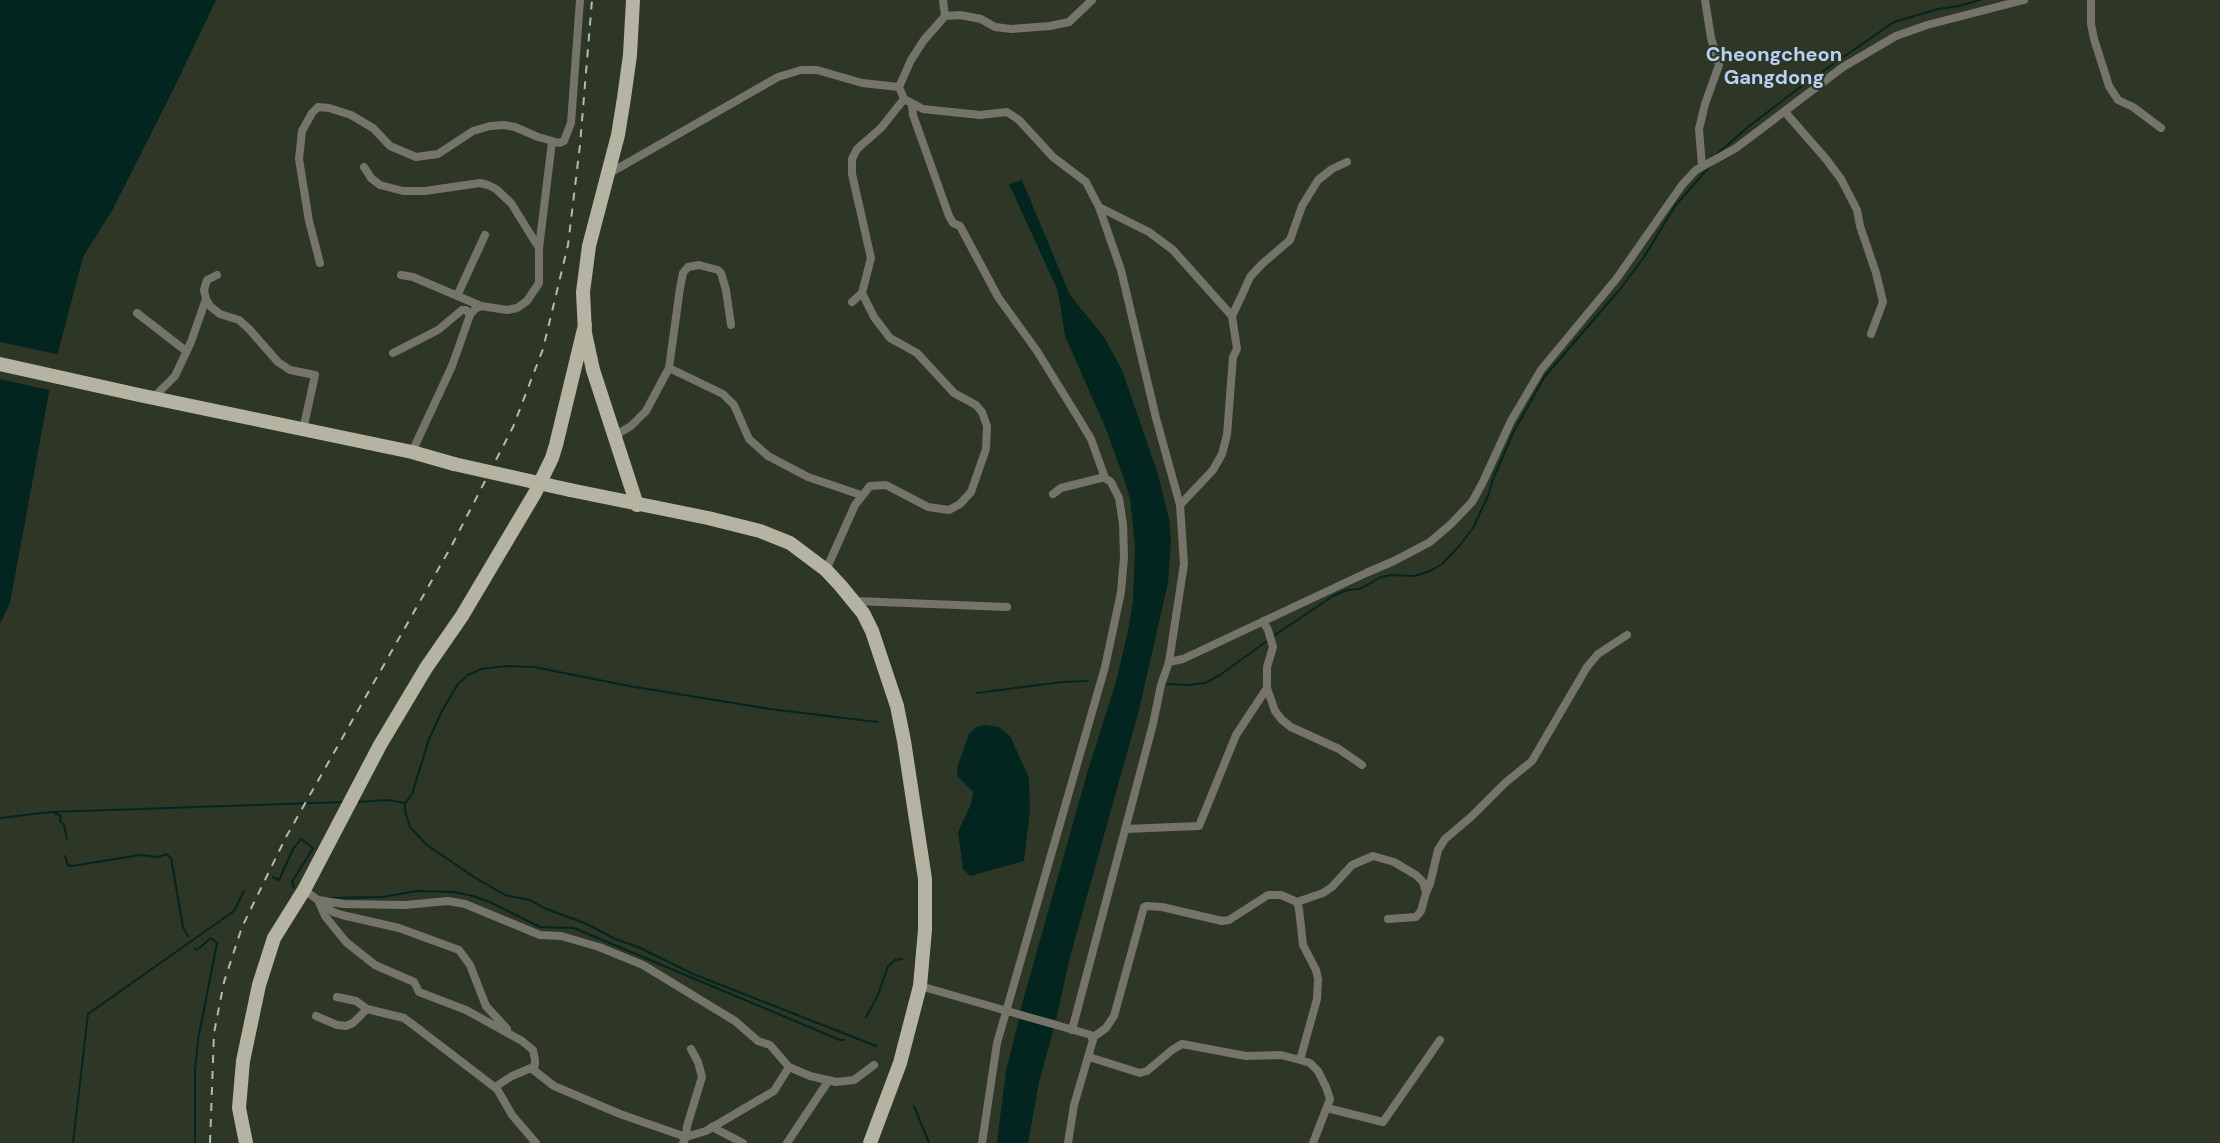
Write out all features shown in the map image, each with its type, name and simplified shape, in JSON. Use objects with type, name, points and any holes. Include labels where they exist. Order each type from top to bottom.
[{"type":"main road","points":[[633,0],[630,56],[618,135],[597,213],[585,268],[583,292],[585,325],[593,370],[637,505]]},
{"type":"main road","points":[[246,1143],[239,1108],[243,1061],[259,985],[274,938],[304,890],[380,745],[528,506],[552,458],[585,325]]},
{"type":"main road","points":[[0,364],[412,452],[454,464],[637,505],[708,518],[777,537],[790,543],[826,570],[855,600],[872,631],[885,665],[904,741],[925,879],[926,930],[920,986],[900,1063],[870,1143]]},
{"type":"street","points":[[320,263],[309,221],[299,159],[302,131],[318,107],[351,115],[373,128],[390,146],[416,157],[438,154],[473,131],[490,126],[515,127],[552,142],[564,141],[571,123],[580,0]]},
{"type":"street","points":[[943,0],[945,16]]},
{"type":"street","points":[[1072,1030],[1153,724],[1161,685],[1169,662],[1184,564],[1180,505],[1156,417],[1121,270],[1099,207],[1086,182],[1053,157],[1019,120],[1007,112],[980,115],[923,109],[904,99],[899,87],[911,60],[924,40],[945,16],[960,15],[981,19],[995,27],[1003,28],[1050,26],[1069,22],[1092,0]]},
{"type":"street","points":[[1705,0],[1711,38],[1719,65],[1699,129],[1705,164]]},
{"type":"street","points":[[1169,662],[1183,659],[1414,552],[1451,524],[1472,502],[1511,421],[1541,370],[1617,278],[1682,185],[1705,164],[1718,159],[1843,67],[1896,36],[1927,25],[2024,0]]},
{"type":"street","points":[[2091,0],[2091,24],[2094,39],[2114,94],[2118,100],[2133,107],[2161,128]]},
{"type":"street","points":[[608,174],[778,77],[801,70],[817,70],[862,83],[899,87]]},
{"type":"street","points":[[852,302],[862,293],[871,258],[852,174],[852,159],[857,149],[881,128],[904,99]]},
{"type":"street","points":[[912,105],[913,115],[949,216],[953,223],[960,226],[998,297],[1037,351],[1091,439],[1105,478],[1111,482],[1119,498],[1123,524],[1124,557],[1120,592],[1105,667],[1009,1012],[998,1042],[982,1143]]},
{"type":"street","points":[[1785,111],[1826,159],[1850,194],[1857,210],[1883,302],[1871,334]]},
{"type":"street","points":[[401,275],[413,277],[481,306],[507,310],[517,308],[527,301],[539,283],[539,248],[552,142]]},
{"type":"street","points":[[1232,316],[1250,277],[1290,240],[1302,206],[1318,180],[1332,169],[1347,162]]},
{"type":"street","points":[[364,167],[371,178],[380,185],[403,191],[425,191],[480,183],[488,185],[511,203],[539,248]]},
{"type":"street","points":[[1099,207],[1149,232],[1173,250],[1232,316],[1237,349],[1233,357],[1227,435],[1222,454],[1213,470],[1180,505]]},
{"type":"street","points":[[457,296],[485,235]]},
{"type":"street","points":[[614,436],[631,426],[646,411],[669,368],[680,288],[683,273],[688,267],[699,265],[722,273],[731,325]]},
{"type":"street","points":[[217,275],[207,280],[204,291],[206,299],[220,314],[239,320],[278,362],[290,370],[315,375],[303,430]]},
{"type":"street","points":[[826,570],[861,495],[870,486],[886,485],[928,507],[949,510],[972,492],[986,449],[987,426],[982,412],[976,405],[954,393],[917,352],[896,342],[881,330],[862,293]]},
{"type":"street","points":[[146,397],[175,376],[206,299]]},
{"type":"street","points":[[412,452],[452,366],[470,315],[481,306]]},
{"type":"street","points":[[393,353],[438,330],[462,310],[466,310],[470,315]]},
{"type":"street","points":[[137,313],[186,351]]},
{"type":"street","points":[[669,368],[723,394],[734,405],[749,439],[768,456],[808,477],[861,495]]},
{"type":"street","points":[[1053,494],[1061,488],[1105,478]]},
{"type":"street","points":[[855,600],[1007,607]]},
{"type":"street","points":[[1263,621],[1273,647],[1267,668],[1267,688],[1275,711],[1291,728],[1339,749],[1362,765]]},
{"type":"street","points":[[1388,919],[1416,917],[1421,911],[1430,884],[1437,850],[1445,839],[1532,761],[1587,667],[1598,654],[1627,634]]},
{"type":"street","points":[[1125,829],[1199,826],[1236,735],[1267,688]]},
{"type":"street","points":[[1092,1038],[1106,1028],[1114,1016],[1144,907],[1162,906],[1222,921],[1233,919],[1268,896],[1281,895],[1297,902],[1323,893],[1332,887],[1352,865],[1373,856],[1394,862],[1416,875],[1423,882],[1426,893]]},
{"type":"street","points":[[304,890],[333,912],[399,928],[459,950],[470,964],[486,1006],[510,1034]]},
{"type":"street","points":[[318,900],[325,916],[346,942],[375,965],[414,982],[418,992],[466,1010],[522,1041],[533,1050],[535,1065],[495,1087]]},
{"type":"street","points":[[318,900],[383,906],[448,901],[465,904],[540,935],[561,936],[599,947],[643,965],[735,1021],[758,1041],[770,1045],[789,1067],[810,1076],[829,1080],[854,1080],[873,1065]]},
{"type":"street","points":[[1297,902],[1303,945],[1316,970],[1318,988],[1300,1060]]},
{"type":"street","points":[[920,986],[1091,1035],[1093,1040],[1072,1113],[1068,1143]]},
{"type":"street","points":[[337,997],[356,1001],[367,1009],[404,1018],[495,1087],[513,1115],[536,1143]]},
{"type":"street","points":[[316,1016],[337,1025],[346,1026],[353,1023],[367,1009]]},
{"type":"street","points":[[1327,1108],[1383,1122],[1440,1040]]},
{"type":"street","points":[[1089,1057],[1140,1073],[1147,1071],[1182,1044],[1246,1056],[1281,1055],[1310,1063],[1318,1071],[1330,1099],[1313,1143]]},
{"type":"street","points":[[685,1140],[702,1077],[691,1049]]},
{"type":"street","points":[[685,1140],[774,1091],[789,1067]]},
{"type":"street","points":[[531,1068],[554,1086],[628,1117],[665,1128],[685,1140]]},
{"type":"street","points":[[787,1143],[829,1080]]},
{"type":"street","points":[[712,1127],[743,1143]]},
{"type":"water","points":[[0,0],[216,0],[113,209],[83,257],[52,376],[10,603],[0,624]]},
{"type":"water","points":[[1022,180],[1070,295],[1104,337],[1122,370],[1158,474],[1169,519],[1171,540],[1168,583],[1139,710],[1070,957],[1056,1020],[1020,1011],[1088,770],[1116,682],[1133,601],[1135,546],[1130,499],[1124,479],[1106,429],[1065,336],[1058,291],[1009,184]]},
{"type":"water","points":[[984,725],[999,727],[1010,736],[1029,778],[1030,810],[1024,861],[970,876],[963,869],[958,832],[971,804],[973,792],[958,777],[957,768],[969,734],[976,727]]},
{"type":"water","points":[[1019,1019],[1054,1028],[1039,1082],[1028,1143],[997,1143],[1006,1071]]},
{"type":"pier","points":[[0,342],[61,355],[53,391],[0,379]]},
{"type":"waterway","points":[[1716,155],[1803,85],[1894,22],[1980,0]]},
{"type":"waterway","points":[[1272,637],[1333,596],[1347,590],[1360,589],[1381,577],[1415,576],[1430,571],[1442,564],[1460,545],[1473,528],[1513,433],[1545,376],[1621,288],[1644,257],[1675,206],[1710,166]]},
{"type":"waterway","points":[[1167,684],[1205,683],[1267,641]]},
{"type":"waterway","points":[[406,802],[412,794],[429,739],[443,709],[458,684],[468,675],[481,669],[506,666],[534,667],[629,686],[770,709],[877,722]]},
{"type":"waterway","points":[[977,693],[1062,682],[1088,681]]},
{"type":"waterway","points":[[356,802],[388,800],[405,803],[410,827],[427,845],[505,895],[530,900],[544,908],[587,924],[615,939],[638,947],[693,974],[876,1046]]},
{"type":"waterway","points":[[0,818],[51,812],[344,802]]},
{"type":"waterway","points":[[54,813],[61,816],[60,821],[64,825],[67,839]]},
{"type":"waterway","points":[[273,877],[279,880],[293,849],[301,839],[313,848],[292,882],[294,888]]},
{"type":"waterway","points":[[65,856],[68,865],[72,866],[140,855],[158,857],[166,854],[171,858],[183,927],[188,936]]},
{"type":"waterway","points":[[73,1143],[88,1014],[234,911],[244,891]]},
{"type":"waterway","points":[[330,898],[382,897],[417,891],[454,892],[473,896],[540,927],[574,928],[844,1040]]},
{"type":"waterway","points":[[194,948],[197,950],[211,938],[217,943],[198,1040],[195,1070],[195,1143]]},
{"type":"waterway","points":[[866,1017],[878,995],[888,966],[895,960],[902,959]]},
{"type":"waterway","points":[[914,1106],[929,1143]]},
{"type":"railway","points":[[210,1143],[214,1033],[224,982],[242,927],[286,837],[452,545],[513,427],[543,349],[568,245],[580,145],[592,0]]},
{"type":"district","name":"Cheongcheon Gangdong","points":[[1774,68]]}]
